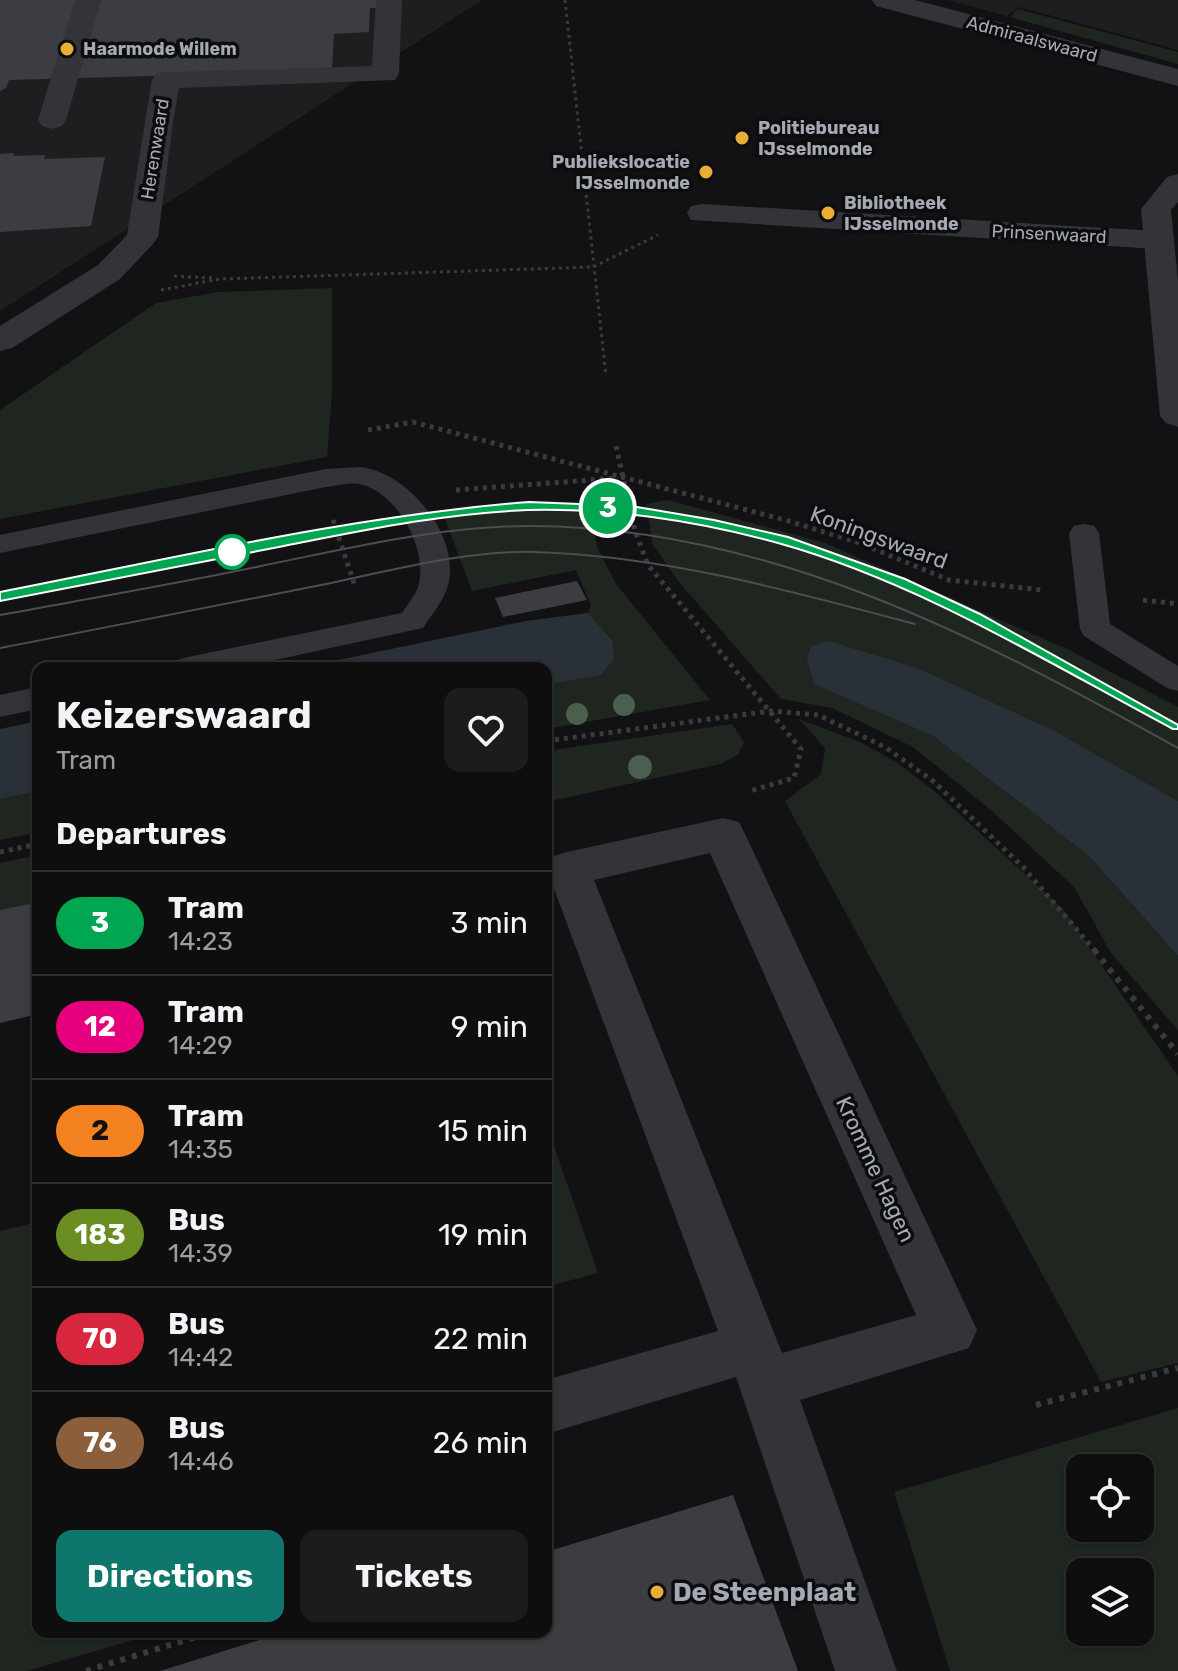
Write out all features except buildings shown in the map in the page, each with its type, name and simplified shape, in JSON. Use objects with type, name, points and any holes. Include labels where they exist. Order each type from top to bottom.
[{"type":"street","points":[[52,120],[88,0]]},
{"type":"street","name":"Herenwaard","points":[[0,341],[109,272],[142,237],[166,80],[385,74],[389,0]]},
{"type":"street","name":"Admiraalswaard","points":[[885,0],[1178,78]]},
{"type":"street","points":[[1178,183],[1156,209],[1178,416]]},
{"type":"street","name":"Prinsenwaard","points":[[702,213],[1157,240]]},
{"type":"street","points":[[723,834],[567,869],[759,1365],[866,1671]]},
{"type":"street","name":"Kromme Hagen","points":[[552,1406],[950,1330],[723,834]]},
{"type":"lane","points":[[0,544],[326,478],[367,476],[398,493],[418,517],[434,565],[434,586],[412,621],[217,662]]},
{"type":"lane","points":[[1084,533],[1095,629],[1178,680]]},
{"type":"lane","points":[[0,706],[32,699]]},
{"type":"path","points":[[565,0],[606,376]]},
{"type":"path","points":[[220,279],[593,267],[702,213]]},
{"type":"path","points":[[616,446],[635,531],[648,565],[801,749],[794,778],[742,794],[723,834]]},
{"type":"path","points":[[326,478],[336,532],[356,589]]},
{"type":"path","points":[[398,493],[622,478]]},
{"type":"path","name":"Koningswaard","points":[[622,478],[857,542],[949,580],[1178,604]]},
{"type":"path","points":[[552,740],[771,711],[807,712],[860,732],[909,760],[975,819],[1055,905],[1178,1054]]},
{"type":"path","points":[[0,852],[32,845]]},
{"type":"path","points":[[1036,1405],[1178,1368]]},
{"type":"path","points":[[86,1671],[193,1638]]},
{"type":"shaded area","points":[[0,0],[482,0],[0,311]]},
{"type":"shaded area","points":[[947,0],[1178,0],[1178,50],[1019,7],[1007,16]]},
{"type":"shaded area","points":[[1018,9],[1178,52],[1178,64],[1010,17]]},
{"type":"shaded area","points":[[332,288],[332,394],[327,457],[0,519],[0,410],[156,303],[218,292]]},
{"type":"shaded area","points":[[668,500],[825,543],[1069,650],[1178,707],[1178,801],[1055,731],[920,669],[815,684],[933,736],[1088,855],[1178,956],[1178,1030],[1111,953],[1074,887],[992,811],[913,747],[832,708],[781,699],[678,581],[653,545],[646,504]]},
{"type":"shaded area","points":[[588,506],[598,549],[616,584],[710,700],[552,728],[552,684],[601,675],[612,640],[588,613],[591,605],[576,570],[472,591],[442,511]]},
{"type":"shaded area","points":[[588,613],[612,640],[614,659],[601,675],[552,684],[552,662],[329,662],[526,621]]},
{"type":"shaded area","points":[[829,641],[920,669],[1055,731],[1178,801],[1178,956],[1088,855],[933,736],[814,684],[807,659],[811,646]]},
{"type":"shaded area","points":[[799,719],[860,742],[896,762],[933,790],[1063,909],[1178,1076],[1178,1363],[1101,1382],[785,801],[821,774],[825,748]]},
{"type":"shaded area","points":[[32,722],[32,792],[0,799],[0,729]]},
{"type":"shaded area","points":[[732,724],[744,742],[738,755],[720,764],[552,801],[552,750]]},
{"type":"shaded area","points":[[32,792],[32,833],[0,840],[0,799]]},
{"type":"shaded area","points":[[32,856],[32,903],[0,910],[0,863]]},
{"type":"shaded area","points":[[552,1140],[598,1273],[552,1285]]},
{"type":"shaded area","points":[[32,1223],[32,1638],[140,1638],[27,1671],[0,1671],[0,1231]]},
{"type":"shaded area","points":[[1178,1408],[1178,1671],[950,1671],[894,1492]]},
{"type":"tram line","name":"3","points":[[0,596],[373,524],[453,512],[529,506],[631,510],[783,540],[881,574],[975,617],[1178,725]]},
{"type":"tram line","points":[[0,596],[440,513],[530,506],[620,510],[706,522],[789,543],[869,571],[947,604],[1178,725]]},
{"type":"tram line","points":[[0,615],[429,534],[530,526],[617,531],[703,545],[786,567],[867,595],[1025,666],[1178,748]]},
{"type":"tram line","points":[[0,648],[430,562],[509,552],[583,555],[679,568],[775,588],[915,624]]},
{"type":"place","name":"Haarmode Willem","points":[[67,49]]},
{"type":"place","name":"Politiebureau IJsselmonde","points":[[742,138]]},
{"type":"place","name":"Publiekslocatie IJsselmonde","points":[[706,172]]},
{"type":"place","name":"Bibliotheek IJsselmonde","points":[[828,213]]},
{"type":"place","name":"De Steenplaat","points":[[657,1592]]}]
